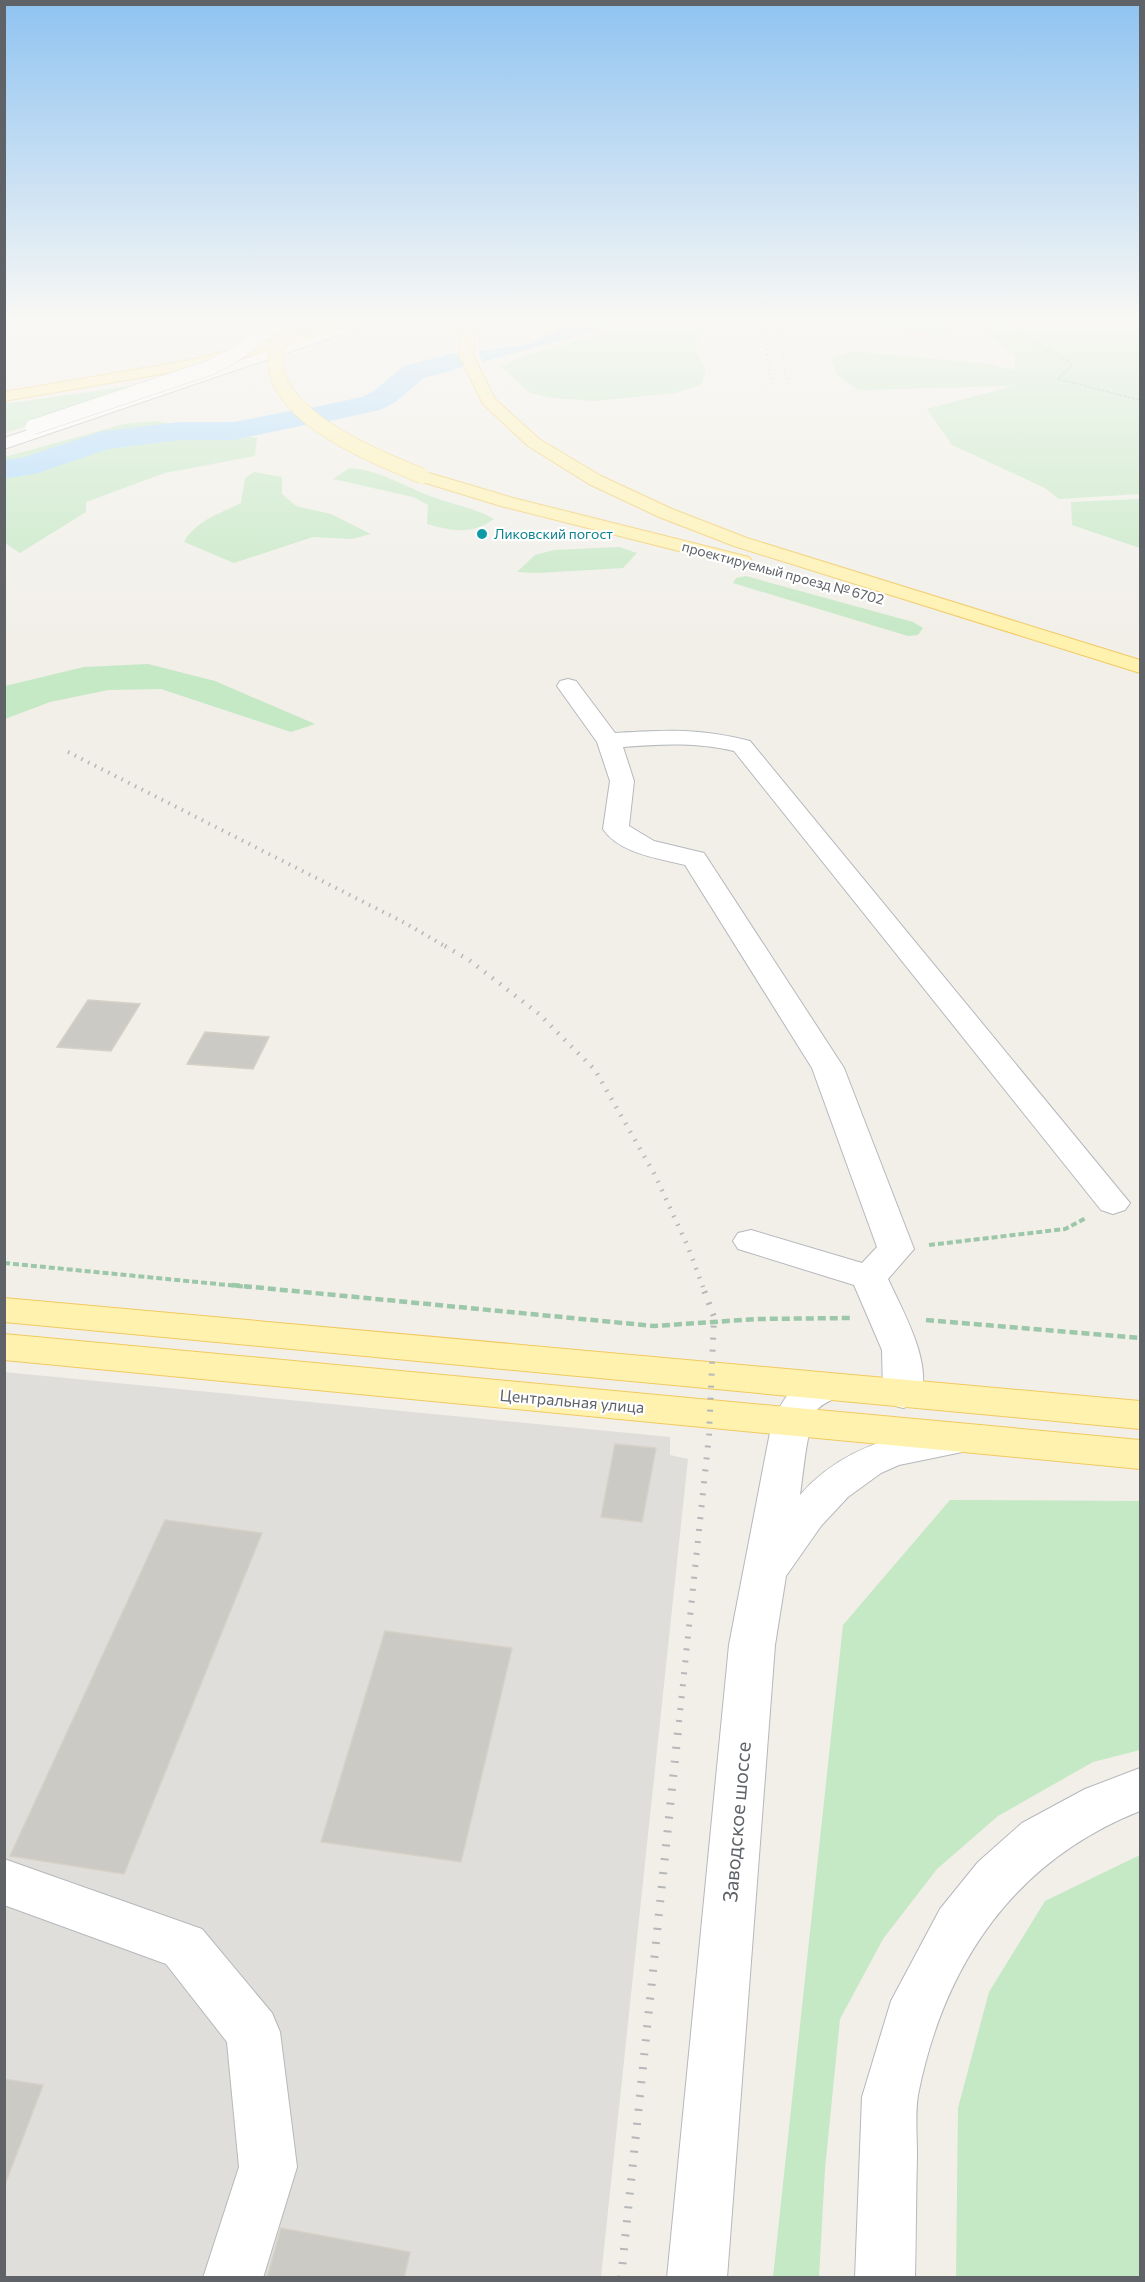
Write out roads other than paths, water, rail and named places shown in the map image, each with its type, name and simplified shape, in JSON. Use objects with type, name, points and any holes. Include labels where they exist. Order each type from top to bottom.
[{"type":"main road","name":"проектируемый проезд № 6702","points":[[322,425],[347,442],[388,463],[422,476],[507,502],[871,596],[1008,637],[1140,683]]},
{"type":"main road","name":"проектируемый проезд № 6702","points":[[514,425],[538,445],[585,474],[653,507],[804,563],[1140,667]]},
{"type":"main road","points":[[4,1310],[1140,1415]]},
{"type":"main road","name":"Центральная улица","points":[[4,1347],[1140,1455]]},
{"type":"street","points":[[4,436],[38,425]]},
{"type":"street","points":[[4,444],[60,425]]},
{"type":"street","points":[[568,686],[609,741],[622,781],[616,829],[645,847],[694,859],[828,1068],[896,1249],[869,1276]]},
{"type":"street","points":[[609,741],[675,736],[742,746],[1113,1203]]},
{"type":"street","points":[[751,1241],[869,1276]]},
{"type":"street","points":[[869,1276],[901,1350],[903,1394]]},
{"type":"street","name":"Заводское шоссе","points":[[697,2277],[752,1645],[792,1422],[802,1400],[827,1387]]},
{"type":"street","points":[[763,1580],[799,1523],[822,1497],[848,1476],[883,1456],[916,1447],[966,1438]]},
{"type":"street","points":[[885,2277],[890,2097],[918,2001],[958,1926],[996,1878],[1040,1839],[1102,1804],[1140,1790]]},
{"type":"street","points":[[4,1882],[184,1946],[253,2032],[268,2167],[233,2277]]},
{"type":"waterway","points":[[4,470],[27,466],[103,440],[180,431],[234,431],[262,425]]},
{"type":"railway","points":[[68,752],[405,923],[448,948]]},
{"type":"railway","points":[[445,946],[469,960],[539,1014],[595,1070],[655,1175],[688,1247],[703,1287]]},
{"type":"railway","points":[[679,1722],[709,1435],[714,1317],[702,1285]]},
{"type":"railway","points":[[621,2278],[679,1721]]},
{"type":"place","name":"Ликовский погост","points":[[482,534]]}]
